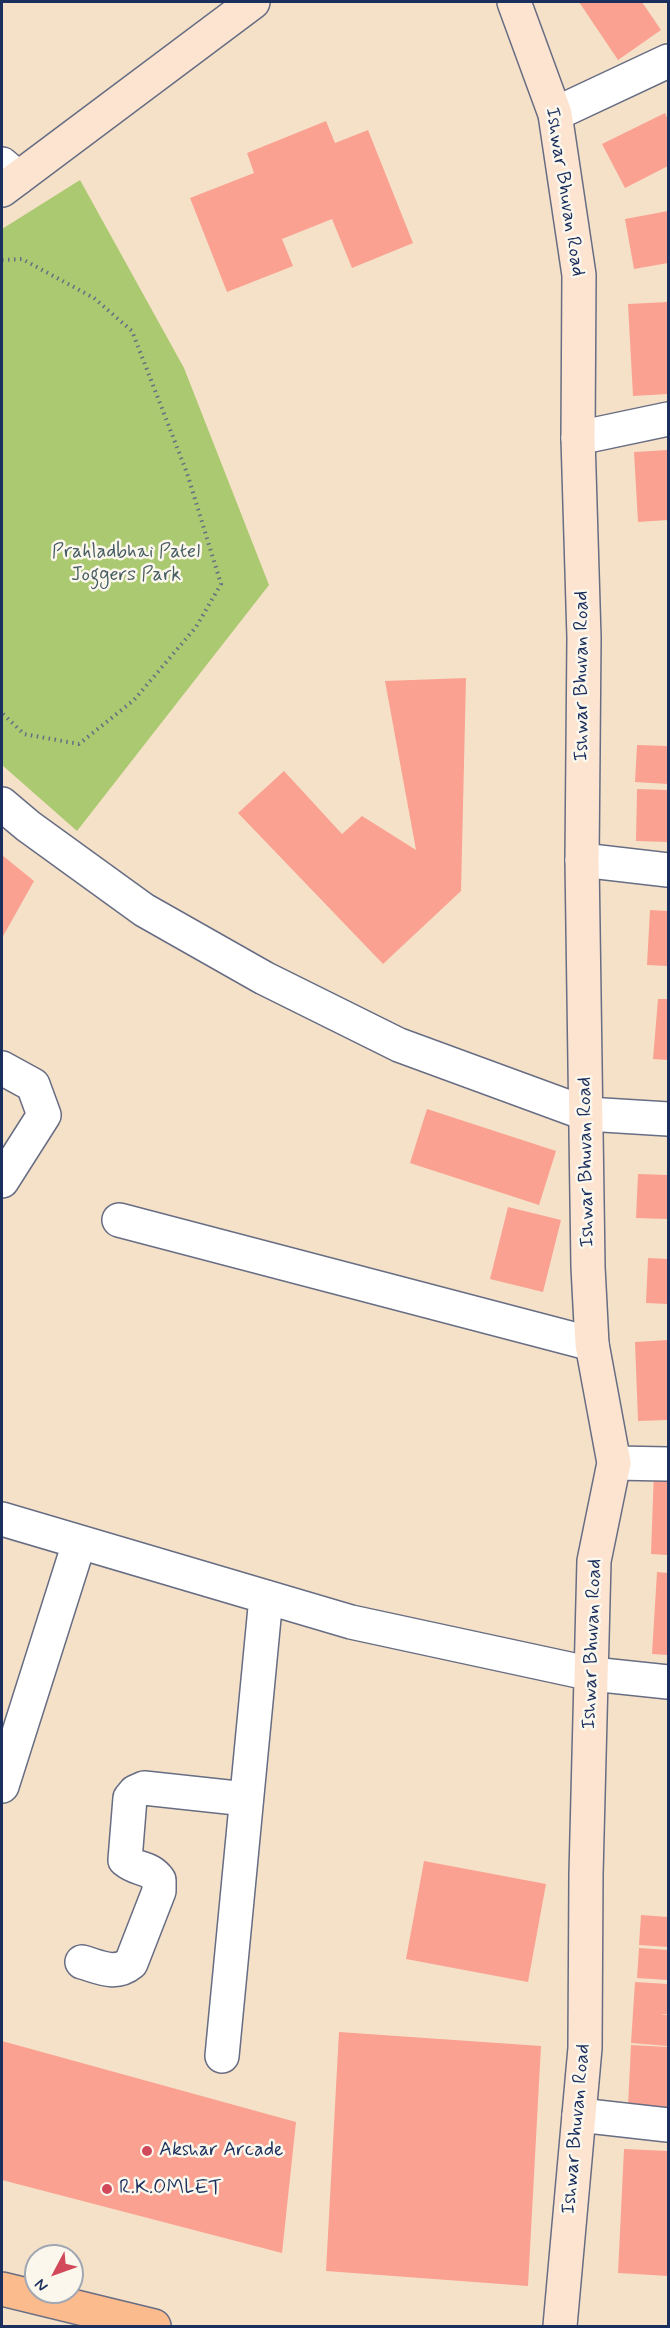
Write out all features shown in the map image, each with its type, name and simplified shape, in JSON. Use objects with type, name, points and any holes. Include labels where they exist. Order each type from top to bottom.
[{"type":"main road","points":[[2,2289],[154,2326]]},
{"type":"street","points":[[7,177],[253,2]]},
{"type":"street","name":"Ishwar Bhuvan Road","points":[[514,2],[555,114],[579,275],[578,438],[584,638],[582,860],[588,1267],[592,1344],[614,1463],[594,1561],[586,1874],[585,2048],[560,2326]]},
{"type":"street","points":[[555,114],[669,61]]},
{"type":"street","points":[[578,438],[669,419]]},
{"type":"street","points":[[2,804],[28,826],[144,910],[264,978],[399,1045],[587,1114],[669,1119]]},
{"type":"street","points":[[582,860],[669,870]]},
{"type":"street","points":[[2,1068],[33,1085],[44,1115],[2,1181]]},
{"type":"street","points":[[119,1220],[592,1344]]},
{"type":"street","points":[[614,1463],[669,1464]]},
{"type":"street","points":[[2,1519],[351,1622],[592,1674],[669,1682]]},
{"type":"street","points":[[2,1786],[79,1543]]},
{"type":"street","points":[[222,2056],[266,1597]]},
{"type":"street","points":[[82,1962],[114,1972],[124,1969],[131,1963],[159,1891],[159,1880],[153,1871],[132,1866],[125,1860],[130,1798],[135,1792],[144,1788],[246,1799]]},
{"type":"street","points":[[579,2115],[669,2126]]},
{"type":"path","points":[[2,260],[22,259],[108,308],[132,331],[183,463],[221,584],[196,627],[134,700],[79,744],[24,734],[2,713]]},
{"type":"green space","name":"Prahladbhai Patel Joggers Park","points":[[80,180],[184,368],[269,585],[77,831],[2,765],[2,229]]},
{"type":"building","points":[[579,2],[642,2],[661,30],[618,60]]},
{"type":"building","points":[[665,113],[668,120],[668,166],[625,188],[602,144]]},
{"type":"building","points":[[326,121],[335,143],[368,130],[413,243],[352,268],[332,219],[282,239],[293,266],[227,292],[190,198],[254,173],[247,153]]},
{"type":"building","points":[[668,211],[668,263],[634,269],[625,219]]},
{"type":"building","points":[[668,302],[668,394],[633,396],[628,304]]},
{"type":"building","points":[[668,450],[668,520],[638,522],[634,452]]},
{"type":"building","points":[[466,678],[461,891],[383,964],[238,813],[284,771],[342,834],[362,816],[416,850],[385,681]]},
{"type":"building","points":[[637,745],[668,746],[668,784],[635,782]]},
{"type":"building","points":[[637,789],[668,790],[668,842],[636,841]]},
{"type":"building","points":[[2,855],[34,881],[2,938]]},
{"type":"building","points":[[650,910],[668,911],[668,966],[647,965]]},
{"type":"building","points":[[658,999],[668,999],[668,1060],[653,1059]]},
{"type":"building","points":[[427,1109],[556,1151],[539,1205],[410,1163]]},
{"type":"building","points":[[638,1174],[668,1175],[668,1219],[636,1218]]},
{"type":"building","points":[[508,1207],[561,1220],[543,1292],[490,1279]]},
{"type":"building","points":[[648,1258],[668,1259],[668,1304],[646,1303]]},
{"type":"building","points":[[668,1340],[668,1420],[638,1421],[635,1342]]},
{"type":"building","points":[[654,1470],[668,1471],[668,1555],[651,1554]]},
{"type":"building","points":[[657,1572],[668,1573],[668,1655],[652,1654]]},
{"type":"building","points":[[424,1861],[546,1884],[528,1982],[406,1959]]},
{"type":"building","points":[[641,1915],[668,1917],[668,1947],[639,1945]]},
{"type":"building","points":[[639,1948],[668,1950],[668,1980],[637,1978]]},
{"type":"building","points":[[635,1982],[668,1984],[668,2014],[660,2015],[668,2015],[668,2046],[631,2043]]},
{"type":"building","points":[[339,2032],[541,2046],[528,2286],[326,2271]]},
{"type":"building","name":"Akshar Arcade","points":[[2,2041],[296,2122],[282,2253],[2,2180]]},
{"type":"building","points":[[631,2045],[668,2047],[668,2109],[628,2106]]},
{"type":"building","points":[[624,2149],[668,2151],[668,2276],[618,2273]]},
{"type":"place","name":"Akshar Arcade","points":[[147,2151]]},
{"type":"place","name":"R.K.OMLET","points":[[107,2189]]}]
